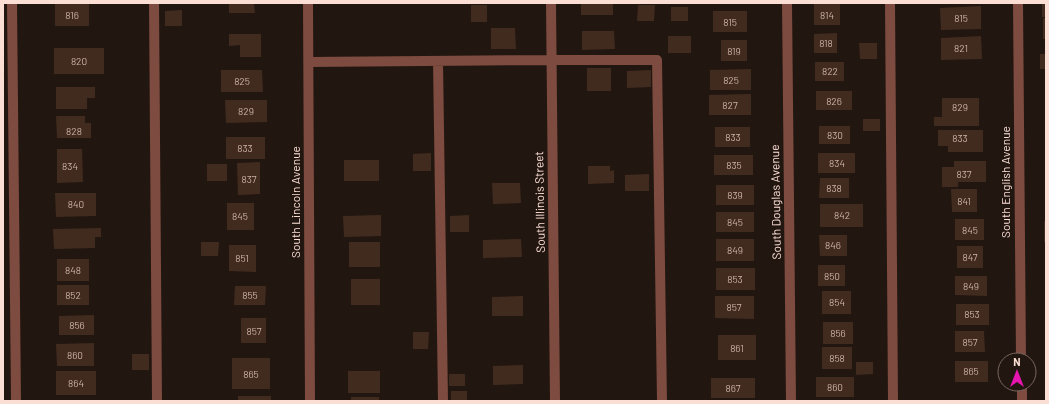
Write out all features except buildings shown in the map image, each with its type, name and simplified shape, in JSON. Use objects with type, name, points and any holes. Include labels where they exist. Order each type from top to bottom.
[{"type":"street","points":[[12,3],[16,401]]},
{"type":"street","points":[[154,3],[157,401]]},
{"type":"street","name":"South Lincoln Avenue","points":[[308,3],[310,401]]},
{"type":"street","name":"South Illinois Street","points":[[551,3],[555,401]]},
{"type":"street","name":"South Douglas Avenue","points":[[788,3],[791,401]]},
{"type":"street","points":[[890,3],[892,401]]},
{"type":"street","name":"South English Avenue","points":[[1018,3],[1021,352]]},
{"type":"street","points":[[309,62],[657,60],[662,401]]},
{"type":"street","points":[[438,61],[443,401]]}]
